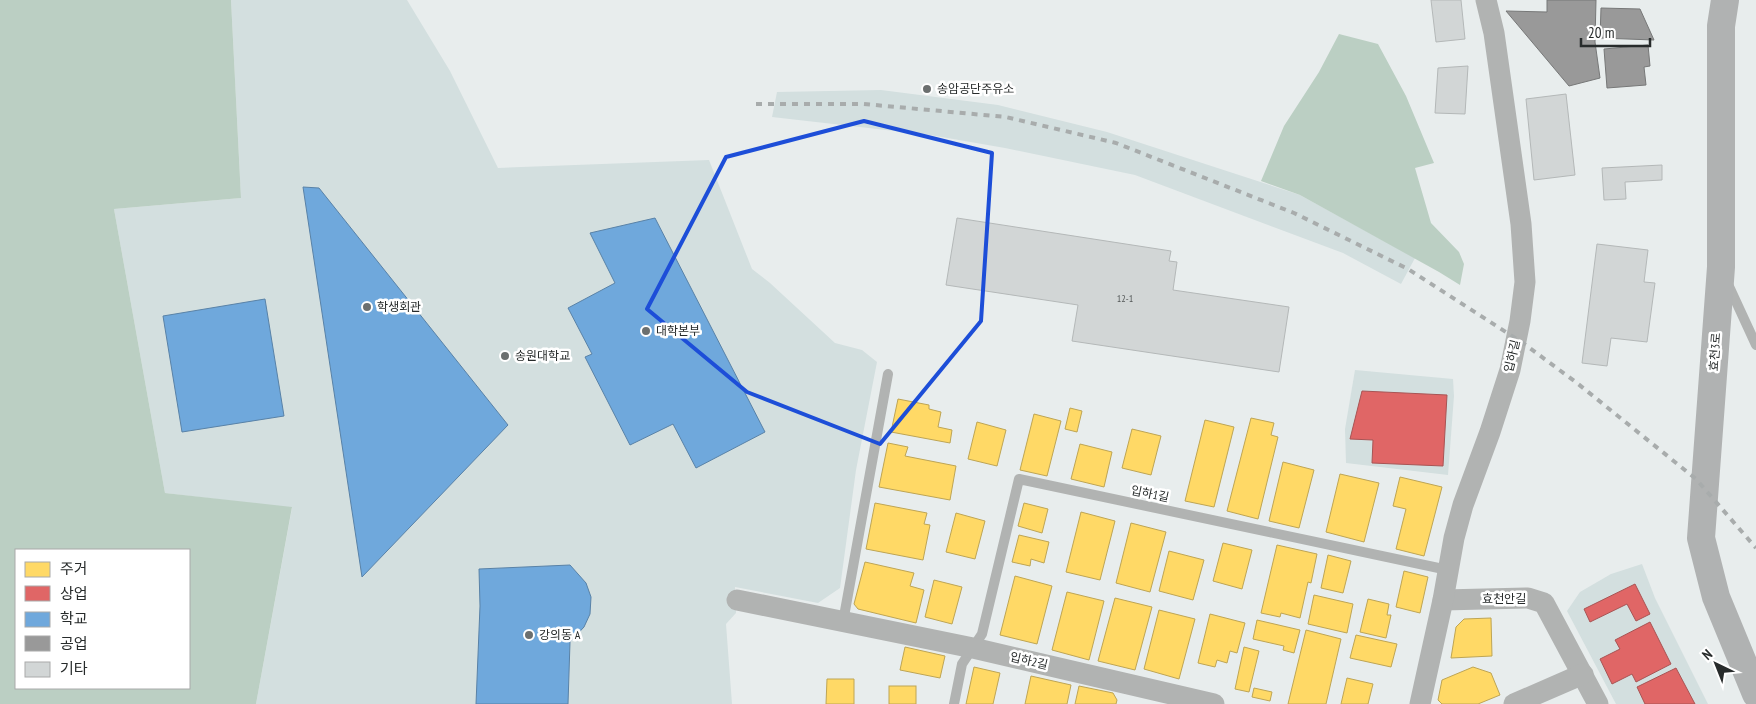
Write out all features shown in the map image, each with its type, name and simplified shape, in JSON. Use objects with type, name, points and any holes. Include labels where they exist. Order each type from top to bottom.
[{"type":"street","name":"입하길","points":[[1420,704],[1443,600],[1454,538],[1463,506],[1510,370],[1520,321],[1525,282],[1521,224],[1494,33],[1486,0]]},
{"type":"street","name":"효천3로","points":[[1725,0],[1721,26],[1721,267],[1701,538],[1716,597],[1756,694]]},
{"type":"street","name":"효천안길","points":[[1443,600],[1528,598],[1544,603],[1598,704]]},
{"type":"street","name":"입하2길","points":[[736,600],[973,648],[1142,696],[1214,704]]},
{"type":"street","points":[[1514,704],[1583,674]]},
{"type":"lane","points":[[1721,267],[1756,345]]},
{"type":"lane","points":[[843,622],[888,374]]},
{"type":"lane","name":"입하1길","points":[[973,648],[982,634],[1019,479],[1448,570]]},
{"type":"lane","points":[[954,704],[962,664],[973,648]]},
{"type":"highlighted area","points":[[864,121],[992,153],[981,321],[880,444],[747,392],[647,309],[726,157]]},
{"type":"shaded area","name":"송원대학교","points":[[231,0],[407,0],[450,71],[498,168],[709,160],[752,269],[770,283],[835,343],[862,350],[877,362],[856,470],[840,588],[818,603],[735,587],[736,613],[726,624],[732,704],[256,704],[292,508],[165,493],[114,209],[241,198]]},
{"type":"shaded area","points":[[881,90],[998,105],[1107,132],[1300,195],[1415,258],[1401,284],[1343,253],[1135,175],[1005,148],[930,135],[772,117],[777,92]]},
{"type":"shaded area","points":[[1355,370],[1453,379],[1454,396],[1448,475],[1346,463],[1345,429]]},
{"type":"shaded area","points":[[1642,564],[1655,598],[1708,704],[1616,704],[1567,611],[1580,592],[1611,574]]},
{"type":"green space","points":[[0,0],[231,0],[241,198],[114,209],[165,493],[292,507],[256,704],[0,704]]},
{"type":"green space","points":[[1339,34],[1378,44],[1406,96],[1434,163],[1415,168],[1431,223],[1459,252],[1464,264],[1460,285],[1300,195],[1261,181],[1284,126],[1319,72]]},
{"type":"building: 주거","points":[[898,399],[929,405],[929,409],[941,412],[938,427],[952,430],[950,443],[891,432]]},
{"type":"building: 주거","points":[[1070,408],[1082,411],[1077,432],[1065,429]]},
{"type":"building: 주거","points":[[1034,414],[1061,421],[1047,476],[1020,470]]},
{"type":"building: 주거","points":[[1251,418],[1274,423],[1271,435],[1278,437],[1258,519],[1227,511]]},
{"type":"building: 주거","points":[[1205,420],[1234,427],[1214,507],[1185,501]]},
{"type":"building: 주거","points":[[977,422],[1006,430],[997,466],[968,459]]},
{"type":"building: 주거","points":[[1132,429],[1161,436],[1151,475],[1122,468]]},
{"type":"building: 주거","points":[[888,443],[908,447],[905,456],[956,466],[950,500],[879,487]]},
{"type":"building: 주거","points":[[1080,444],[1112,452],[1104,487],[1071,479]]},
{"type":"building: 주거","points":[[1283,462],[1314,470],[1299,528],[1269,521]]},
{"type":"building: 주거","points":[[1340,474],[1379,483],[1364,542],[1326,532]]},
{"type":"building: 주거","points":[[1400,477],[1442,487],[1424,556],[1396,549],[1406,509],[1393,506]]},
{"type":"building: 주거","points":[[875,503],[927,513],[924,524],[930,525],[923,560],[866,549]]},
{"type":"building: 주거","points":[[1024,503],[1048,509],[1042,533],[1018,526]]},
{"type":"building: 주거","points":[[1081,512],[1115,521],[1100,580],[1066,572]]},
{"type":"building: 주거","points":[[956,513],[985,521],[975,559],[946,552]]},
{"type":"building: 주거","points":[[1131,523],[1166,532],[1150,592],[1116,583]]},
{"type":"building: 주거","points":[[1019,535],[1049,542],[1044,563],[1031,559],[1030,566],[1012,562]]},
{"type":"building: 주거","points":[[1223,543],[1252,550],[1242,589],[1213,581]]},
{"type":"building: 주거","points":[[1277,545],[1317,554],[1311,583],[1308,582],[1300,618],[1281,613],[1280,617],[1261,613]]},
{"type":"building: 주거","points":[[1169,551],[1204,560],[1193,600],[1159,591]]},
{"type":"building: 주거","points":[[1328,555],[1351,561],[1343,593],[1321,588]]},
{"type":"building: 주거","points":[[865,562],[914,573],[910,586],[924,590],[916,623],[858,609],[854,604]]},
{"type":"building: 주거","points":[[1404,571],[1428,577],[1420,613],[1396,607]]},
{"type":"building: 주거","points":[[1015,576],[1052,586],[1037,644],[1000,635]]},
{"type":"building: 주거","points":[[934,580],[962,587],[952,624],[925,617]]},
{"type":"building: 주거","points":[[1067,592],[1104,601],[1089,660],[1052,650]]},
{"type":"building: 주거","points":[[1314,595],[1353,604],[1347,633],[1308,624]]},
{"type":"building: 주거","points":[[1115,598],[1152,607],[1135,670],[1098,661]]},
{"type":"building: 주거","points":[[1368,599],[1389,604],[1387,615],[1391,615],[1386,638],[1360,632]]},
{"type":"building: 주거","points":[[1159,610],[1195,619],[1179,679],[1144,669]]},
{"type":"building: 주거","points":[[1210,614],[1245,623],[1237,653],[1230,651],[1227,663],[1217,660],[1215,667],[1198,663]]},
{"type":"building: 주거","points":[[1491,618],[1492,656],[1451,658],[1456,627],[1464,619]]},
{"type":"building: 주거","points":[[1257,620],[1300,630],[1294,653],[1283,650],[1284,646],[1253,639]]},
{"type":"building: 주거","points":[[1306,630],[1341,639],[1326,704],[1288,704]]},
{"type":"building: 주거","points":[[1356,635],[1397,644],[1391,667],[1350,658]]},
{"type":"building: 주거","points":[[905,647],[945,656],[940,678],[900,670]]},
{"type":"building: 주거","points":[[1244,647],[1259,651],[1249,692],[1235,689]]},
{"type":"building: 주거","points":[[974,667],[1000,673],[993,704],[966,704]]},
{"type":"building: 주거","points":[[1473,667],[1491,673],[1500,695],[1478,704],[1442,704],[1438,700],[1442,680]]},
{"type":"building: 주거","points":[[1031,676],[1071,685],[1067,704],[1025,704]]},
{"type":"building: 주거","points":[[1347,678],[1373,684],[1368,704],[1341,704]]},
{"type":"building: 주거","points":[[827,679],[854,679],[854,704],[826,704]]},
{"type":"building: 주거","points":[[889,686],[916,686],[916,704],[889,704]]},
{"type":"building: 주거","points":[[1079,686],[1113,693],[1117,700],[1116,704],[1075,704]]},
{"type":"building: 주거","points":[[1254,688],[1272,692],[1270,701],[1252,697]]},
{"type":"building: 상업","points":[[1362,391],[1447,395],[1443,466],[1372,463],[1373,440],[1350,439]]},
{"type":"building: 상업","points":[[1635,584],[1650,614],[1636,621],[1627,604],[1590,622],[1584,609]]},
{"type":"building: 상업","points":[[1650,622],[1671,664],[1636,682],[1632,674],[1612,684],[1600,659],[1620,649],[1615,640]]},
{"type":"building: 상업","points":[[1676,668],[1695,704],[1645,704],[1637,687]]},
{"type":"building: 학교","name":"학생회관","points":[[303,187],[319,188],[508,425],[362,577]]},
{"type":"building: 학교","name":"대학본부","points":[[655,218],[765,432],[696,468],[673,424],[630,445],[585,357],[592,354],[568,308],[615,283],[590,233]]},
{"type":"building: 학교","points":[[265,299],[284,416],[182,432],[163,316]]},
{"type":"building: 학교","name":"강의동 A","points":[[570,565],[586,583],[591,597],[590,614],[584,627],[570,642],[568,704],[476,704],[480,606],[479,569]]},
{"type":"building: 공업","points":[[1547,0],[1596,0],[1595,42],[1600,78],[1569,86],[1506,11],[1547,12]]},
{"type":"building: 공업","points":[[1601,8],[1640,9],[1654,40],[1600,38]]},
{"type":"building: 공업","points":[[1648,45],[1650,66],[1644,67],[1646,85],[1607,88],[1604,49]]},
{"type":"building: 기타","points":[[1431,0],[1461,0],[1465,39],[1436,42]]},
{"type":"building: 기타","points":[[1468,66],[1465,114],[1435,113],[1438,68]]},
{"type":"building: 기타","points":[[1566,94],[1575,175],[1534,180],[1526,99]]},
{"type":"building: 기타","points":[[1662,165],[1662,180],[1625,182],[1626,199],[1604,200],[1602,168]]},
{"type":"building: 기타","points":[[957,218],[1171,251],[1169,261],[1177,262],[1173,290],[1289,307],[1279,372],[1072,341],[1078,305],[946,285]]},
{"type":"building: 기타","points":[[1597,244],[1648,250],[1644,282],[1655,283],[1647,342],[1611,338],[1607,366],[1582,363]]},
{"type":"railway","points":[[756,104],[864,104],[1006,117],[1116,143],[1294,213],[1408,269],[1523,343],[1577,383],[1696,479],[1756,548]]},
{"type":"place","name":"송암공단주유소","points":[[927,89]]},
{"type":"place","name":"학생회관","points":[[367,307]]},
{"type":"place","name":"대학본부","points":[[646,331]]},
{"type":"place","name":"송원대학교","points":[[505,356]]},
{"type":"place","name":"강의동 A","points":[[529,635]]}]
